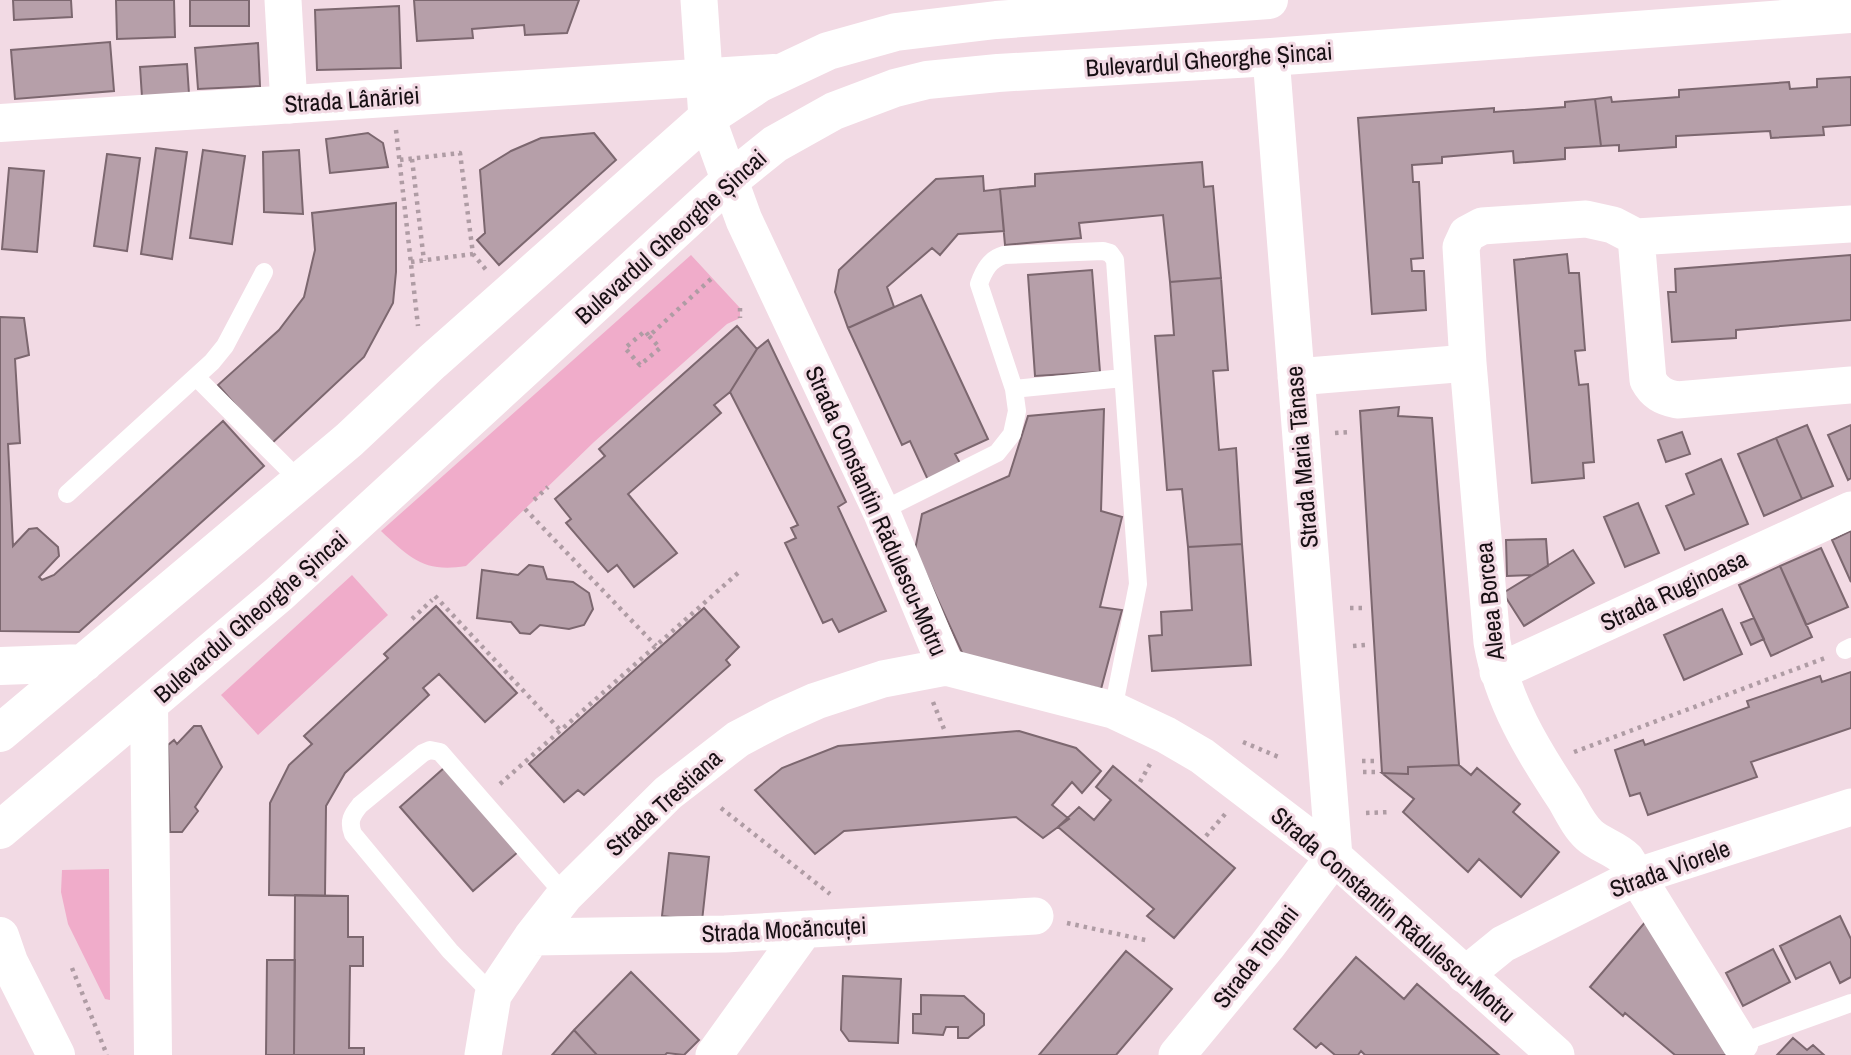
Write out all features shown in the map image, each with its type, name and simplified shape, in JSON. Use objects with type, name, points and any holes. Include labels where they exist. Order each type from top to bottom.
[{"type":"main road","points":[[0,733],[301,482],[706,118],[760,83],[828,51],[896,32],[1105,6],[1269,0]]},
{"type":"main road","name":"Bulevardul Gheorghe Șincai","points":[[0,830],[279,594],[729,181],[775,144],[852,103],[927,80],[998,73],[1271,57],[1851,14]]},
{"type":"main road","points":[[704,77],[779,73]]},
{"type":"main road","name":"Strada Lânăriei","points":[[0,123],[704,77]]},
{"type":"main road","points":[[0,666],[84,663]]},
{"type":"main road","points":[[149,705],[153,1055]]},
{"type":"main road","points":[[3,951],[56,1055]]},
{"type":"street","points":[[283,0],[289,104]]},
{"type":"street","name":"Strada Constantin Rădulescu-Motru","points":[[699,0],[706,118],[729,181],[744,220],[881,511],[946,667],[1112,710],[1166,735],[1202,756],[1334,857],[1556,1055]]},
{"type":"street","name":"Strada Maria Tănase","points":[[1271,57],[1334,857]]},
{"type":"street","name":"Aleea Borcea","points":[[1740,1043],[1638,876],[1620,853],[1587,834],[1542,764],[1497,673],[1468,363],[1461,247],[1467,234],[1482,226],[1586,219],[1614,225],[1636,237],[1851,224]]},
{"type":"street","points":[[1636,237],[1648,380],[1654,391],[1664,397],[1692,400],[1851,385]]},
{"type":"street","points":[[1296,377],[1468,363]]},
{"type":"street","name":"Strada Ruginoasa","points":[[1497,673],[1851,510]]},
{"type":"street","name":"Strada Trestiana","points":[[482,1055],[494,995],[533,937],[565,895],[668,793],[738,739],[778,718],[816,701],[883,679],[946,667]]},
{"type":"street","name":"Strada Viorele","points":[[1465,975],[1503,944],[1638,876],[1851,807]]},
{"type":"street","name":"Strada Tohani","points":[[1177,1055],[1267,946],[1334,857]]},
{"type":"street","name":"Strada Mocăncuței","points":[[533,937],[725,934],[1035,916]]},
{"type":"street","points":[[714,1055],[762,986],[822,929]]},
{"type":"street","points":[[725,934],[762,986]]},
{"type":"lane","points":[[881,511],[997,453],[1007,443],[1017,411],[1014,389],[979,284],[994,259],[1004,255],[1103,251],[1110,253],[1115,260],[1138,584],[1112,710]]},
{"type":"lane","points":[[67,494],[196,377],[225,346],[264,272]]},
{"type":"lane","points":[[196,377],[301,482]]},
{"type":"lane","points":[[1014,389],[1123,378]]},
{"type":"lane","points":[[494,995],[450,951],[353,834],[353,813],[423,752],[440,752],[565,895]]},
{"type":"lane","points":[[1740,1043],[1851,1003]]},
{"type":"path","points":[[392,98],[419,331]]},
{"type":"path","points":[[400,160],[460,153],[473,254],[494,280]]},
{"type":"path","points":[[412,159],[424,261]]},
{"type":"path","points":[[411,262],[473,254]]},
{"type":"path","points":[[649,336],[712,278]]},
{"type":"path","points":[[740,308],[740,318]]},
{"type":"path","points":[[645,331],[649,336],[660,348],[640,365],[625,348],[645,331]]},
{"type":"path","points":[[1335,433],[1350,432]]},
{"type":"path","points":[[534,500],[548,487]]},
{"type":"path","points":[[525,509],[656,646]]},
{"type":"path","points":[[483,799],[738,573]]},
{"type":"path","points":[[412,619],[433,598],[561,730]]},
{"type":"path","points":[[1350,608],[1364,608]]},
{"type":"path","points":[[1353,646],[1367,645]]},
{"type":"path","points":[[1542,764],[1848,649]]},
{"type":"path","points":[[1140,782],[1154,757]]},
{"type":"path","points":[[1362,761],[1375,761]]},
{"type":"path","points":[[1363,772],[1376,772]]},
{"type":"path","points":[[721,807],[830,893],[822,929]]},
{"type":"path","points":[[1367,813],[1390,812]]},
{"type":"path","points":[[1099,930],[1150,940]]},
{"type":"path","points":[[72,968],[107,1055]]},
{"type":"shaded area","points":[[691,255],[740,308],[740,318],[727,324],[594,442],[466,566],[451,568],[428,565],[410,556],[381,531]]},
{"type":"shaded area","points":[[352,575],[388,615],[258,735],[221,695]]},
{"type":"shaded area","points":[[109,869],[110,1000],[105,999],[68,924],[61,892],[62,870]]},
{"type":"building","points":[[13,0],[71,0],[72,17],[14,20]]},
{"type":"building","points":[[116,0],[174,0],[175,37],[117,39]]},
{"type":"building","points":[[190,0],[249,0],[249,26],[190,26]]},
{"type":"building","points":[[414,0],[579,0],[567,33],[525,35],[524,25],[472,29],[473,38],[417,41]]},
{"type":"building","points":[[399,6],[401,68],[317,70],[315,10]]},
{"type":"building","points":[[110,42],[114,91],[15,99],[11,50]]},
{"type":"building","points":[[258,43],[260,86],[198,89],[195,48]]},
{"type":"building","points":[[187,64],[189,94],[142,97],[140,67]]},
{"type":"building","points":[[1851,77],[1851,125],[1823,127],[1824,135],[1771,138],[1770,131],[1676,136],[1676,147],[1619,151],[1619,145],[1601,146],[1595,99],[1611,97],[1612,102],[1679,97],[1679,90],[1789,82],[1790,89],[1817,87],[1817,79]]},
{"type":"building","points":[[1595,99],[1601,146],[1565,148],[1565,159],[1514,163],[1513,151],[1442,157],[1442,163],[1412,165],[1413,182],[1419,182],[1423,258],[1411,259],[1412,271],[1424,271],[1426,310],[1372,314],[1358,118],[1494,108],[1494,112],[1565,107],[1565,102]]},
{"type":"building","points":[[368,133],[383,143],[388,167],[330,173],[326,139]]},
{"type":"building","points":[[594,133],[616,160],[499,265],[477,240],[485,233],[480,170],[511,151],[541,138]]},
{"type":"building","points":[[156,148],[187,152],[172,259],[141,254]]},
{"type":"building","points":[[203,150],[245,156],[232,244],[190,238]]},
{"type":"building","points":[[299,150],[303,214],[264,212],[263,152]]},
{"type":"building","points":[[107,154],[140,158],[127,251],[94,246]]},
{"type":"building","points":[[1202,162],[1204,187],[1213,186],[1221,278],[1170,282],[1163,215],[1079,223],[1081,238],[1005,245],[1000,189],[1035,186],[1035,174]]},
{"type":"building","points":[[9,168],[44,171],[37,252],[2,249]]},
{"type":"building","points":[[983,176],[984,191],[1000,189],[1004,231],[958,234],[940,255],[932,248],[887,287],[894,307],[848,328],[835,292],[839,270],[936,179]]},
{"type":"building","points":[[396,203],[393,303],[364,357],[270,445],[218,385],[279,330],[304,297],[315,250],[312,213]]},
{"type":"building","points":[[1567,254],[1569,273],[1579,273],[1585,350],[1575,351],[1579,385],[1588,384],[1594,462],[1583,463],[1584,478],[1532,483],[1514,260]]},
{"type":"building","points":[[1851,255],[1851,320],[1736,330],[1736,338],[1672,342],[1668,292],[1676,292],[1675,269]]},
{"type":"building","points":[[1092,270],[1100,372],[1035,376],[1028,275]]},
{"type":"building","points":[[1221,278],[1228,370],[1213,371],[1219,450],[1236,448],[1242,544],[1188,547],[1182,489],[1167,490],[1155,336],[1174,335],[1170,282]]},
{"type":"building","points":[[921,295],[988,439],[955,454],[961,465],[928,480],[910,441],[902,445],[848,328]]},
{"type":"building","points":[[0,317],[24,318],[29,355],[15,359],[20,443],[8,444],[13,546],[29,529],[37,528],[58,547],[59,556],[39,577],[42,580],[54,575],[223,421],[264,466],[79,632],[0,631]]},
{"type":"building","points":[[737,326],[757,349],[730,392],[714,405],[721,413],[628,494],[677,553],[634,587],[617,565],[608,572],[566,523],[571,519],[555,499],[605,456],[599,449]]},
{"type":"building","points":[[768,340],[846,502],[838,507],[886,611],[839,632],[832,619],[823,623],[785,543],[796,538],[791,528],[798,525],[730,392],[757,349]]},
{"type":"building","points":[[1399,407],[1398,416],[1432,418],[1459,765],[1408,767],[1408,774],[1382,773],[1360,411]]},
{"type":"building","points":[[1104,409],[1101,511],[1122,517],[1100,607],[1122,610],[1101,689],[964,657],[915,550],[922,514],[1009,476],[1028,416]]},
{"type":"building","points":[[1807,425],[1833,486],[1802,499],[1776,438]]},
{"type":"building","points":[[1851,425],[1851,478],[1848,480],[1828,435]]},
{"type":"building","points":[[1682,432],[1690,454],[1666,462],[1658,440]]},
{"type":"building","points":[[1776,438],[1802,499],[1764,516],[1738,454]]},
{"type":"building","points":[[1721,459],[1748,524],[1685,550],[1666,506],[1694,494],[1686,474]]},
{"type":"building","points":[[1638,503],[1659,553],[1625,567],[1604,517]]},
{"type":"building","points":[[1851,531],[1851,582],[1832,540]]},
{"type":"building","points":[[1546,539],[1548,566],[1532,575],[1507,576],[1506,540]]},
{"type":"building","points":[[1242,544],[1251,665],[1152,671],[1149,636],[1162,635],[1161,612],[1192,610],[1188,547]]},
{"type":"building","points":[[1821,548],[1848,607],[1806,625],[1780,566]]},
{"type":"building","points":[[1573,550],[1594,583],[1524,626],[1503,593]]},
{"type":"building","points":[[529,565],[543,567],[547,579],[573,582],[589,593],[593,609],[584,625],[569,629],[540,625],[530,634],[520,633],[511,622],[477,618],[482,570],[518,575]]},
{"type":"building","points":[[1780,566],[1812,637],[1771,656],[1739,585]]},
{"type":"building","points":[[436,606],[517,693],[485,722],[439,674],[423,688],[429,695],[345,773],[326,806],[325,896],[269,895],[270,803],[289,765],[312,744],[304,736],[388,658],[384,654]]},
{"type":"building","points":[[704,608],[739,647],[726,660],[730,665],[584,795],[578,790],[564,802],[529,764]]},
{"type":"building","points":[[1722,609],[1742,654],[1684,680],[1664,635]]},
{"type":"building","points":[[1754,618],[1764,639],[1751,645],[1741,623]]},
{"type":"building","points":[[1851,672],[1851,728],[1751,762],[1757,777],[1648,815],[1640,793],[1630,796],[1615,750],[1643,740],[1645,745],[1749,707],[1747,701],[1820,676],[1822,682]]},
{"type":"building","points":[[194,726],[201,726],[222,767],[195,807],[198,811],[182,832],[170,832],[168,745],[174,740],[177,744]]},
{"type":"building","points":[[1019,731],[1076,748],[1101,771],[1082,793],[1072,782],[1052,805],[1069,819],[1043,838],[1016,817],[844,831],[815,854],[755,790],[782,768],[838,746]]},
{"type":"building","points":[[1459,765],[1471,775],[1477,768],[1520,804],[1513,812],[1559,852],[1521,897],[1479,859],[1468,872],[1403,812],[1414,799],[1382,773],[1408,774],[1408,767]]},
{"type":"building","points":[[1113,766],[1235,868],[1174,938],[1147,916],[1154,909],[1058,827],[1079,807],[1094,820],[1111,800],[1096,787]]},
{"type":"building","points":[[444,768],[518,852],[473,891],[400,807]]},
{"type":"building","points":[[669,853],[709,857],[702,921],[662,916]]},
{"type":"building","points":[[295,895],[348,896],[348,937],[363,937],[363,966],[350,966],[349,1048],[364,1048],[364,1055],[294,1055]]},
{"type":"building","points":[[1652,914],[1732,1055],[1675,1055],[1590,987]]},
{"type":"building","points":[[1840,916],[1851,939],[1851,977],[1840,983],[1830,962],[1796,979],[1780,946]]},
{"type":"building","points":[[1773,949],[1790,982],[1743,1006],[1726,973]]},
{"type":"building","points":[[1126,951],[1172,989],[1116,1055],[1039,1055]]},
{"type":"building","points":[[1356,957],[1404,999],[1417,984],[1499,1055],[1365,1055],[1361,1051],[1358,1055],[1335,1055],[1321,1043],[1316,1048],[1294,1029]]},
{"type":"building","points":[[267,960],[295,960],[294,1055],[266,1055]]},
{"type":"building","points":[[631,972],[699,1040],[684,1055],[597,1055],[574,1030]]},
{"type":"building","points":[[843,976],[901,979],[898,1043],[849,1041],[841,1030]]},
{"type":"building","points":[[921,995],[964,996],[984,1014],[984,1025],[968,1038],[958,1038],[958,1027],[946,1027],[943,1035],[913,1033],[913,1014],[921,1014]]},
{"type":"building","points":[[574,1030],[597,1055],[552,1055]]},
{"type":"building","points":[[1793,1038],[1807,1050],[1813,1045],[1824,1055],[1777,1055]]}]
